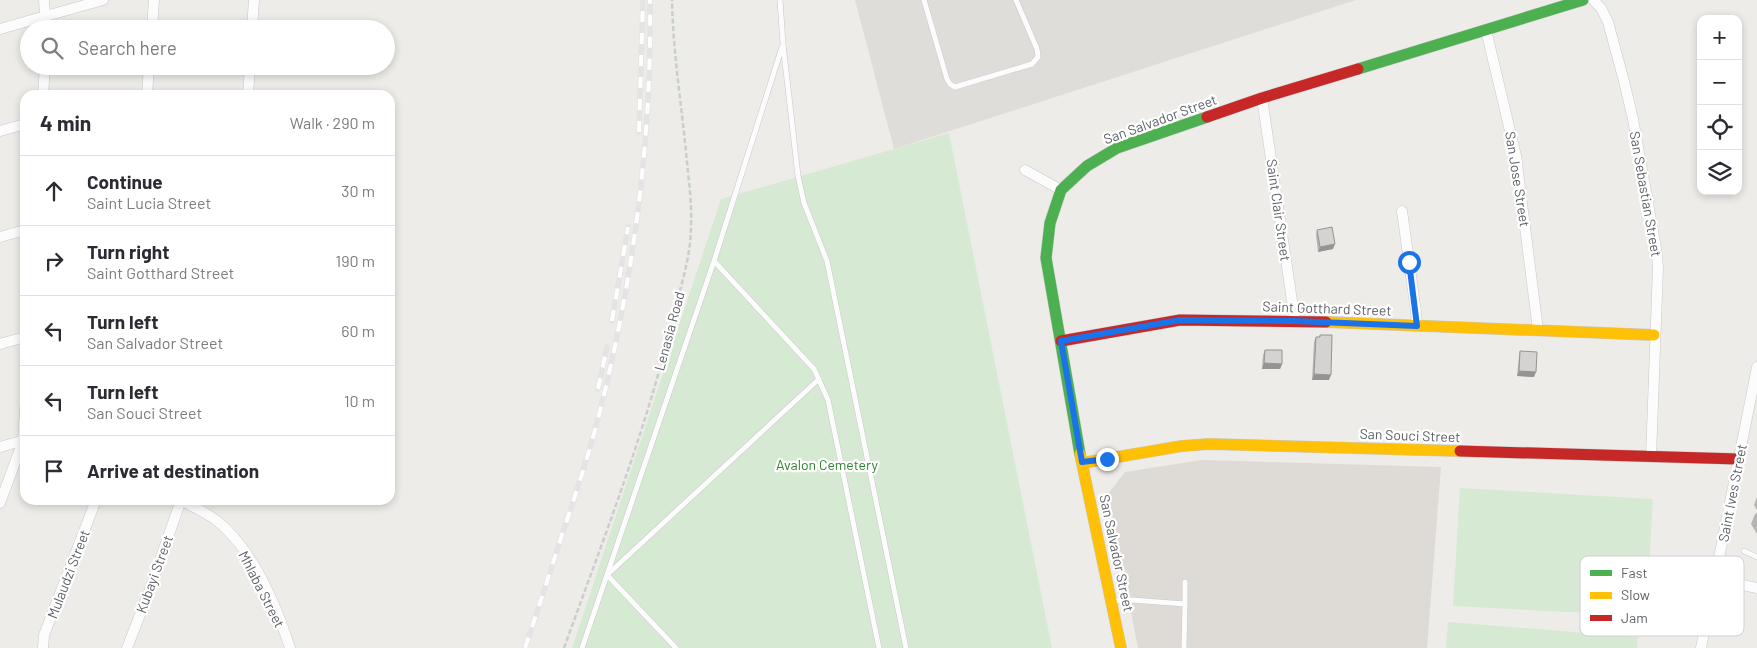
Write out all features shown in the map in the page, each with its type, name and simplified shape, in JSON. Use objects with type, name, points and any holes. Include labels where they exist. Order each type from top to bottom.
[{"type":"street","points":[[44,0],[46,20]]},
{"type":"street","points":[[32,20],[102,0]]},
{"type":"street","points":[[153,20],[154,0]]},
{"type":"street","points":[[253,20],[254,0]]},
{"type":"street","name":"San Salvador Street","points":[[1121,648],[1082,462],[1046,258],[1050,223],[1060,190],[1087,166],[1112,151],[1262,98],[1583,0]]},
{"type":"street","name":"San Sebastian Street","points":[[1593,0],[1604,14],[1616,49],[1633,119],[1658,267],[1654,334],[1651,457]]},
{"type":"street","points":[[0,29],[20,23]]},
{"type":"street","name":"San Jose Street","points":[[1486,30],[1516,156],[1538,330]]},
{"type":"street","points":[[43,90],[44,75]]},
{"type":"street","points":[[147,90],[148,75]]},
{"type":"street","points":[[248,90],[249,75]]},
{"type":"street","name":"Saint Clair Street","points":[[1262,98],[1295,321]]},
{"type":"street","points":[[0,131],[20,125]]},
{"type":"street","points":[[1025,170],[1060,190]]},
{"type":"street","points":[[1402,211],[1417,326]]},
{"type":"street","points":[[0,237],[20,231]]},
{"type":"street","name":"Saint Gotthard Street","points":[[1061,341],[1180,320],[1295,321],[1654,334]]},
{"type":"street","points":[[0,344],[20,338]]},
{"type":"street","name":"Saint Ives Street","points":[[1719,556],[1757,367]]},
{"type":"street","points":[[0,447],[20,442]]},
{"type":"street","name":"San Souci Street","points":[[1082,462],[1182,446],[1209,444],[1738,459]]},
{"type":"street","points":[[0,503],[20,451]]},
{"type":"street","name":"Mulaudzi Street","points":[[43,648],[44,635],[94,505]]},
{"type":"street","name":"Kubayi Street","points":[[127,648],[150,589],[178,505]]},
{"type":"street","name":"Mhlaba Street","points":[[190,505],[216,520],[239,544],[251,561],[274,606],[290,648]]},
{"type":"street","points":[[1744,585],[1757,588]]},
{"type":"lane","points":[[780,0],[783,44],[800,185],[804,203],[827,260],[906,648]]},
{"type":"lane","points":[[924,0],[947,80],[955,87],[1032,64],[1038,57],[1037,49],[1016,0]]},
{"type":"lane","points":[[582,648],[714,261],[783,44]]},
{"type":"lane","points":[[714,261],[814,369],[828,400],[879,648]]},
{"type":"lane","points":[[607,574],[819,379]]},
{"type":"lane","points":[[1744,552],[1757,557]]},
{"type":"lane","points":[[607,574],[676,648]]},
{"type":"lane","points":[[1184,648],[1186,582]]},
{"type":"lane","points":[[1112,601],[1132,600],[1185,604]]},
{"type":"path","name":"Lenasia Road","points":[[564,648],[643,422],[666,347],[688,258],[692,227],[691,198],[676,62],[672,0]]},
{"type":"shaded area","points":[[855,0],[1356,0],[894,149]]},
{"type":"shaded area","points":[[1202,460],[1441,467],[1427,648],[1138,648],[1108,494],[1125,472]]},
{"type":"green space","name":"Avalon Cemetery","points":[[949,133],[1052,648],[572,648],[721,199]]},
{"type":"green space","points":[[1460,488],[1653,499],[1650,556],[1580,556],[1580,613],[1453,606]]},
{"type":"green space","points":[[1448,622],[1580,632],[1580,636],[1638,637],[1637,648],[1446,648]]},
{"type":"building","points":[[1332,227],[1335,244],[1320,247],[1317,230]]},
{"type":"building","points":[[1320,335],[1332,335],[1331,375],[1314,374],[1316,337],[1320,337]]},
{"type":"building","points":[[1265,350],[1282,350],[1282,364],[1264,363]]},
{"type":"building","points":[[1520,351],[1537,352],[1536,372],[1519,371]]},
{"type":"railway","points":[[639,132],[643,0]]},
{"type":"railway","points":[[525,648],[592,441],[613,357],[623,307],[632,256],[644,154],[648,103],[650,0]]},
{"type":"railway","points":[[612,321],[628,227]]},
{"type":"railway","points":[[598,389],[607,347]]},
{"type":"traffic: fast","points":[[1358,69],[1583,0]]},
{"type":"traffic: fast","points":[[1080,454],[1046,258],[1050,223],[1061,190],[1087,166],[1117,148],[1207,117]]},
{"type":"traffic: slow","points":[[1326,322],[1654,335]]},
{"type":"traffic: slow","points":[[1082,463],[1182,446],[1209,444],[1460,451]]},
{"type":"traffic: slow","points":[[1080,454],[1121,648]]},
{"type":"traffic: jam","points":[[1207,117],[1358,69]]},
{"type":"traffic: jam","points":[[1061,341],[1180,320],[1326,322]]},
{"type":"traffic: jam","points":[[1460,451],[1738,459]]},
{"type":"route","points":[[1107,459],[1082,462],[1061,341],[1180,320],[1295,321],[1417,326],[1409,262]]}]
